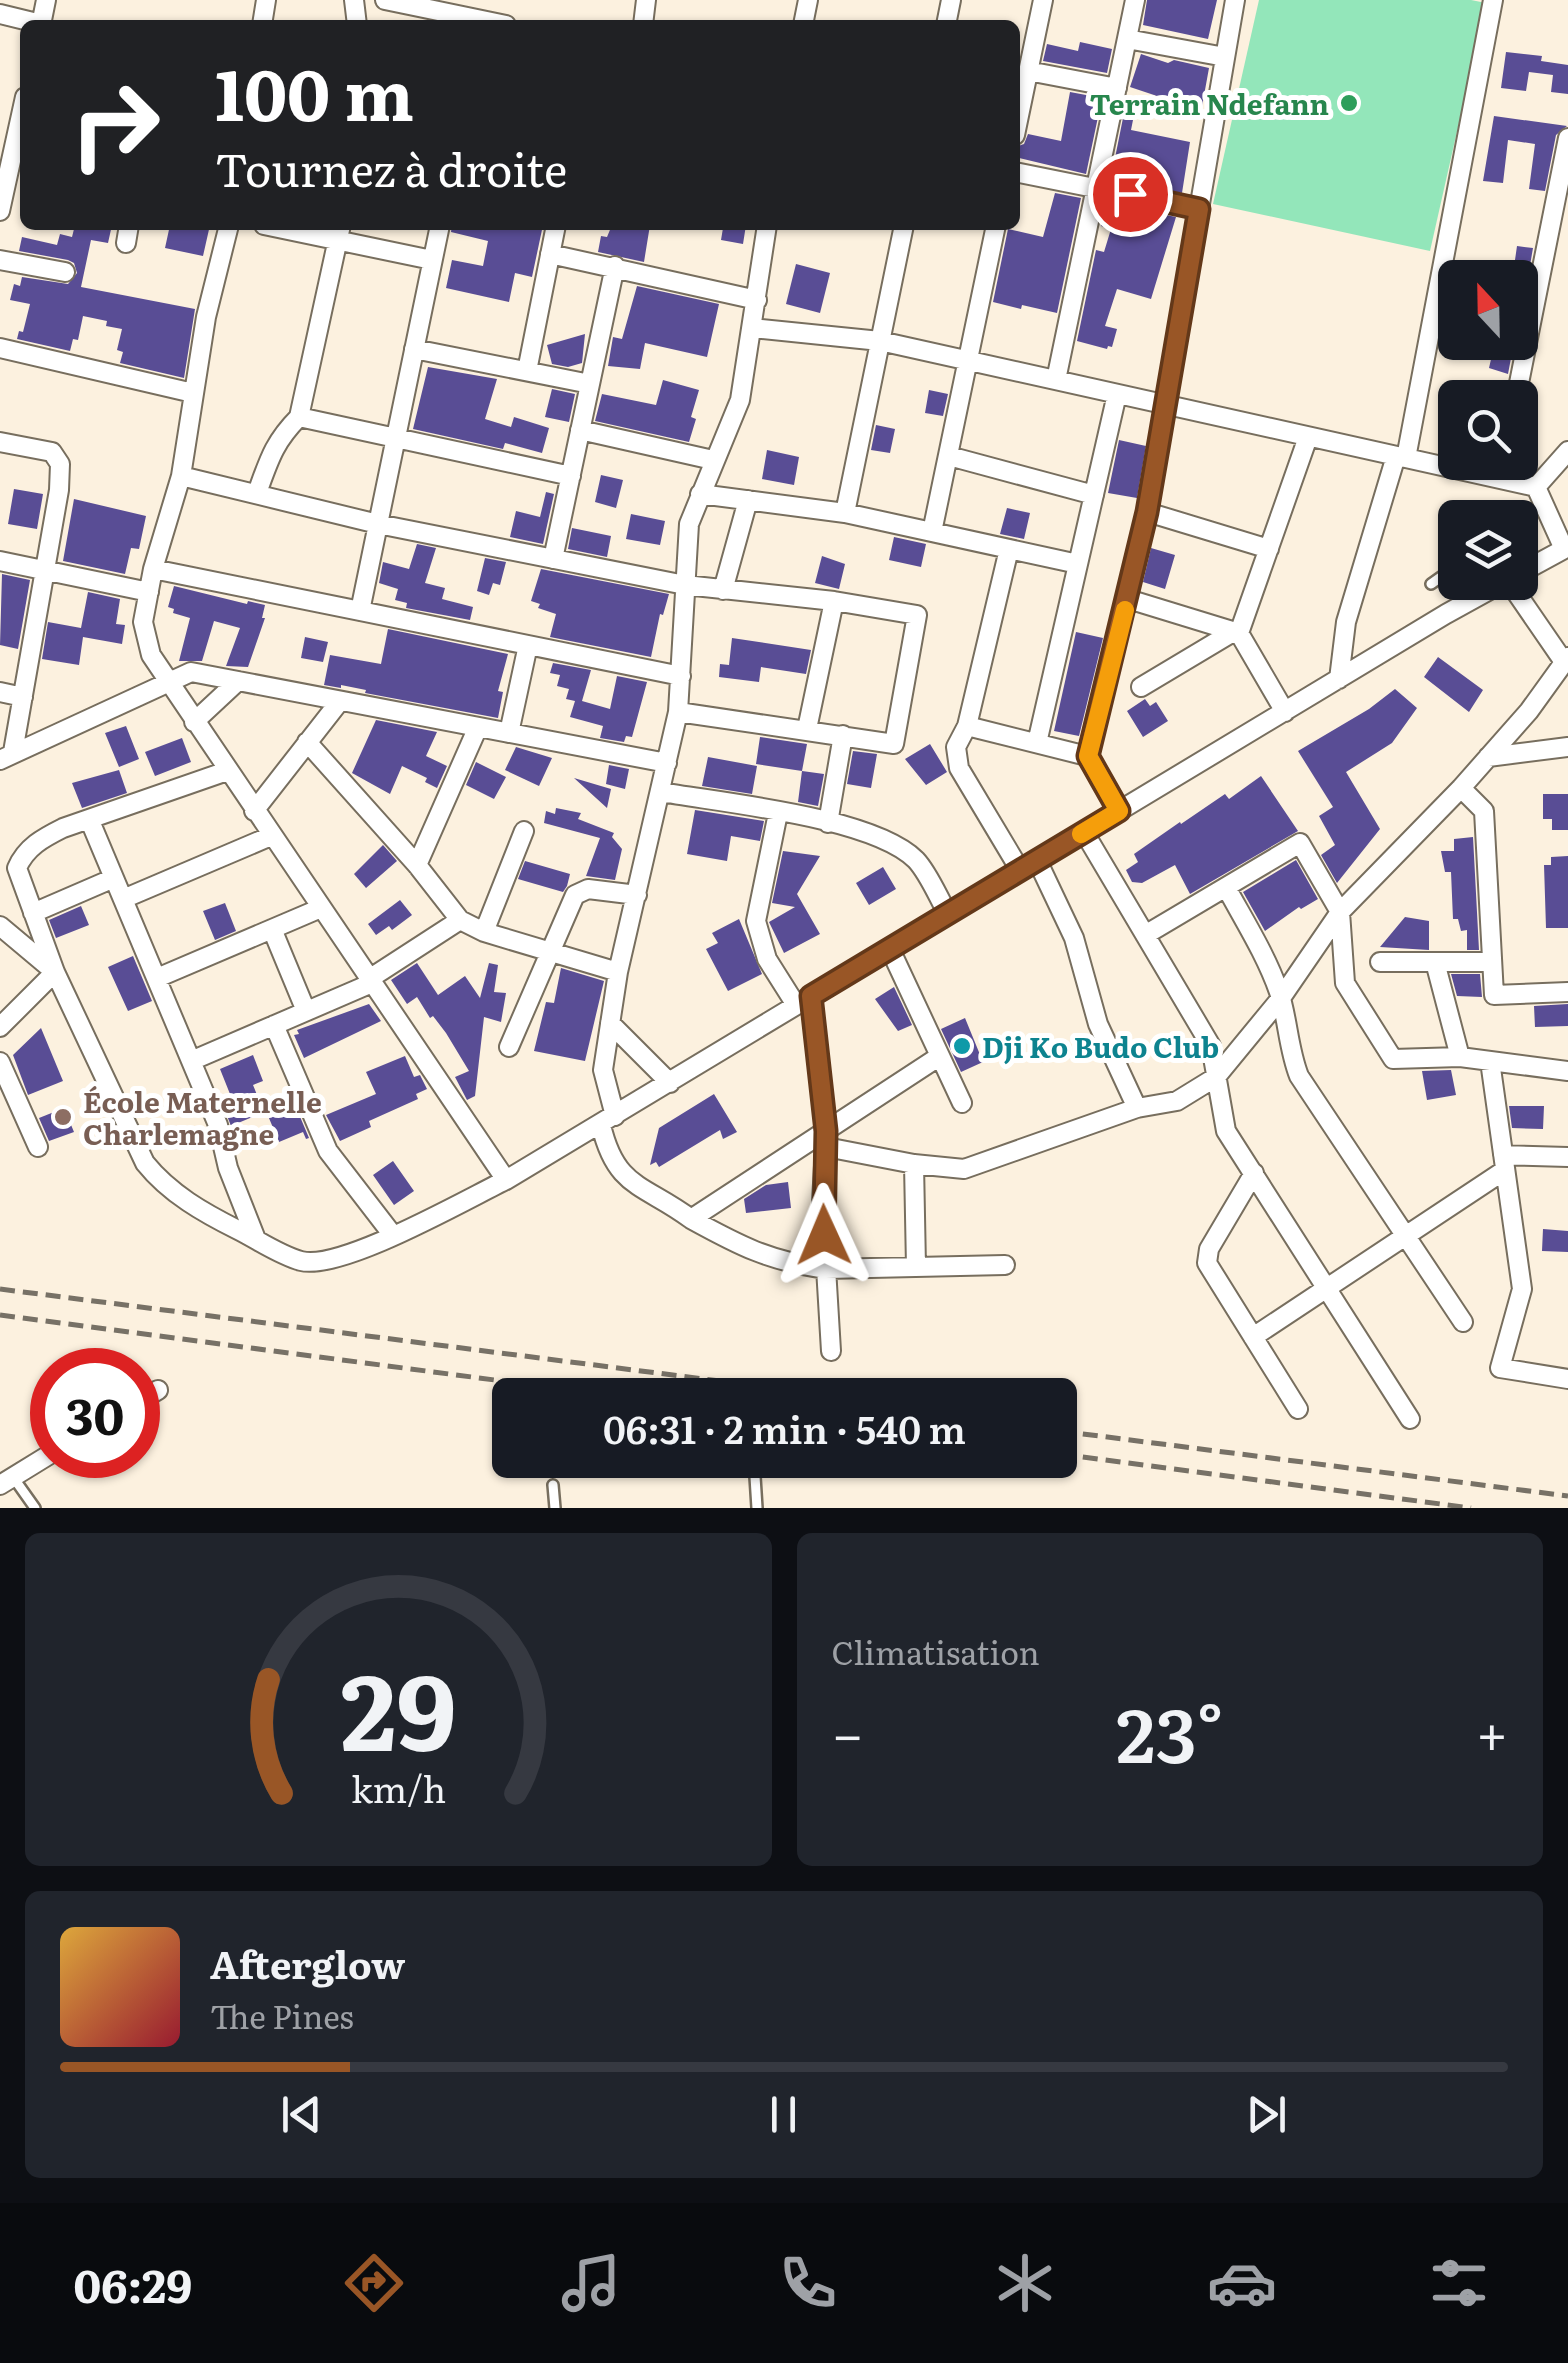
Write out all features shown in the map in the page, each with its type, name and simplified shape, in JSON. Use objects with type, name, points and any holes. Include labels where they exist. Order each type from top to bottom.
[{"type":"street","points":[[385,0],[472,20]]},
{"type":"street","points":[[1020,103],[1043,0]]},
{"type":"street","points":[[1056,380],[1135,0]]},
{"type":"street","points":[[1119,811],[1088,756],[1147,512],[1235,0]]},
{"type":"street","points":[[1340,679],[1346,622],[1401,457],[1493,0]]},
{"type":"street","points":[[0,14],[25,20]]},
{"type":"street","points":[[1127,39],[1226,56]]},
{"type":"street","points":[[1028,71],[1116,88]]},
{"type":"street","points":[[1520,380],[1568,138]]},
{"type":"street","points":[[0,212],[14,139]]},
{"type":"street","points":[[1020,173],[1199,209]]},
{"type":"street","points":[[228,230],[206,317],[181,476],[153,570],[143,622],[151,655],[506,1180]]},
{"type":"street","points":[[311,230],[339,233],[432,260]]},
{"type":"street","points":[[360,611],[439,230]]},
{"type":"street","points":[[527,371],[555,230]]},
{"type":"street","points":[[766,230],[740,400],[689,524],[678,712],[618,972],[603,1070],[613,1163],[623,1174],[691,1219],[770,1259],[826,1269],[1004,1265]]},
{"type":"street","points":[[845,513],[903,230]]},
{"type":"street","points":[[932,532],[995,230]]},
{"type":"street","points":[[258,493],[272,450],[299,417],[339,233]]},
{"type":"street","points":[[550,254],[757,300]]},
{"type":"street","points":[[0,260],[64,272]]},
{"type":"street","points":[[554,559],[615,266]]},
{"type":"street","points":[[752,328],[880,342],[1438,462]]},
{"type":"street","points":[[0,348],[193,393]]},
{"type":"street","points":[[414,350],[590,384]]},
{"type":"street","points":[[1038,743],[1117,394]]},
{"type":"street","points":[[299,417],[571,476]]},
{"type":"street","points":[[580,430],[713,460]]},
{"type":"street","points":[[1142,687],[1236,632],[1308,436]]},
{"type":"street","points":[[0,442],[52,452],[60,464],[59,490],[23,696],[7,756]]},
{"type":"street","points":[[1536,487],[1568,452]]},
{"type":"street","points":[[949,456],[1094,494]]},
{"type":"street","points":[[181,476],[378,524],[685,585],[834,601],[917,616],[894,744],[678,712]]},
{"type":"street","points":[[1521,480],[1536,487],[1566,548],[1538,561]]},
{"type":"street","points":[[700,494],[845,513],[1078,564]]},
{"type":"street","points":[[724,590],[748,500]]},
{"type":"street","points":[[1147,512],[1269,549]]},
{"type":"street","points":[[1009,549],[967,726],[956,746],[959,768],[1020,870]]},
{"type":"street","points":[[0,561],[149,592]]},
{"type":"street","points":[[153,570],[682,676]]},
{"type":"street","points":[[1128,599],[1236,632],[1286,712]]},
{"type":"street","points":[[227,771],[63,828],[40,839],[22,856],[17,868],[55,972],[145,1164],[160,1182],[205,1214],[301,1261],[322,1262],[354,1253],[506,1180],[1475,600]]},
{"type":"street","points":[[826,1139],[914,1164],[964,1169],[1136,1108],[1177,1100],[1216,1077],[1281,998],[1340,912],[1461,788],[1529,712],[1567,660],[1520,600]]},
{"type":"street","points":[[808,729],[834,601]]},
{"type":"street","points":[[509,732],[528,645]]},
{"type":"street","points":[[7,756],[190,672],[667,762]]},
{"type":"street","points":[[194,722],[238,681]]},
{"type":"street","points":[[0,692],[23,696]]},
{"type":"street","points":[[254,811],[340,700]]},
{"type":"street","points":[[967,726],[1088,756]]},
{"type":"street","points":[[418,864],[478,727]]},
{"type":"street","points":[[828,823],[843,735]]},
{"type":"street","points":[[307,742],[418,864],[460,920],[484,932],[618,972]]},
{"type":"street","points":[[1488,758],[1568,747]]},
{"type":"street","points":[[1461,788],[1484,810],[1494,994],[1568,992]]},
{"type":"street","points":[[661,792],[828,823],[878,837],[902,849],[918,863],[948,914]]},
{"type":"street","points":[[778,814],[756,921],[767,960],[804,1000],[826,1139],[822,1201],[831,1351]]},
{"type":"street","points":[[90,821],[218,1125],[228,1168],[256,1239]]},
{"type":"street","points":[[484,932],[524,830]]},
{"type":"street","points":[[1084,832],[1212,1046],[1226,1130],[1410,1418]]},
{"type":"street","points":[[123,898],[272,836]]},
{"type":"street","points":[[1146,935],[1300,843],[1340,912],[1345,983],[1394,1060],[1460,1057],[1568,1071]]},
{"type":"street","points":[[1037,860],[1074,938],[1098,1024],[1136,1108]]},
{"type":"street","points":[[33,913],[114,878]]},
{"type":"street","points":[[1226,887],[1264,955],[1281,998],[1299,1076],[1464,1322]]},
{"type":"street","points":[[510,1046],[568,906],[579,891],[598,889],[637,895]]},
{"type":"street","points":[[157,978],[321,908]]},
{"type":"street","points":[[191,1060],[370,981],[460,920]]},
{"type":"street","points":[[0,926],[55,972]]},
{"type":"street","points":[[272,929],[306,1011]]},
{"type":"street","points":[[890,948],[962,1103]]},
{"type":"street","points":[[1380,962],[1492,962]]},
{"type":"street","points":[[1435,962],[1460,1057]]},
{"type":"street","points":[[0,1027],[55,972]]},
{"type":"street","points":[[610,1023],[670,1083]]},
{"type":"street","points":[[274,1025],[328,1150],[392,1234]]},
{"type":"street","points":[[691,1219],[826,1139],[940,1056]]},
{"type":"street","points":[[1490,1061],[1522,1289],[1500,1368],[1568,1379]]},
{"type":"street","points":[[0,1062],[38,1147]]},
{"type":"street","points":[[1253,1337],[1406,1236],[1504,1163],[1568,1157]]},
{"type":"street","points":[[914,1164],[916,1267]]},
{"type":"street","points":[[1254,1173],[1209,1249],[1206,1263],[1298,1408]]},
{"type":"street","points":[[7,1481],[30,1467]]},
{"type":"lane","points":[[1431,584],[1438,579]]},
{"type":"lane","points":[[755,1478],[756,1508]]},
{"type":"lane","points":[[7,1481],[34,1508]]},
{"type":"lane","points":[[552,1484],[555,1508]]},
{"type":"green space","name":"Terrain Ndefann","points":[[1259,0],[1486,3],[1430,251],[1213,204]]},
{"type":"building","points":[[1147,0],[1217,0],[1208,39],[1143,25]]},
{"type":"building","points":[[1080,42],[1112,49],[1107,73],[1043,61],[1047,44],[1078,51]]},
{"type":"building","points":[[1506,52],[1542,56],[1541,61],[1568,65],[1568,94],[1551,92],[1553,75],[1529,72],[1526,91],[1501,88]]},
{"type":"building","points":[[1141,54],[1168,63],[1174,60],[1209,68],[1201,112],[1179,108],[1178,112],[1157,106],[1160,97],[1130,87]]},
{"type":"building","points":[[1070,92],[1102,98],[1086,174],[1020,158],[1020,145],[1028,134],[1061,141]]},
{"type":"building","points":[[1494,116],[1567,126],[1556,135],[1545,191],[1529,189],[1535,144],[1508,140],[1503,183],[1483,181]]},
{"type":"building","points":[[1123,118],[1133,120],[1131,130],[1190,142],[1182,193],[1166,190],[1167,184],[1112,173]]},
{"type":"building","points":[[1055,193],[1081,198],[1057,313],[993,302],[1008,230],[1043,237]]},
{"type":"building","points":[[1106,203],[1176,217],[1151,299],[1117,289],[1105,326],[1117,329],[1112,347],[1107,349],[1077,341],[1096,250],[1104,252],[1111,229],[1101,226]]},
{"type":"building","points":[[74,230],[111,230],[108,243],[91,240],[81,287],[195,309],[184,378],[120,363],[123,352],[117,350],[122,329],[106,326],[107,321],[83,316],[78,340],[73,339],[70,351],[17,339],[19,331],[23,332],[30,304],[10,300],[14,284],[20,286],[22,277],[68,284],[77,273],[74,263],[68,260],[19,251],[22,237],[57,245],[60,234],[72,237]]},
{"type":"building","points":[[169,230],[209,230],[203,256],[165,248]]},
{"type":"building","points":[[542,230],[532,277],[515,273],[509,302],[446,288],[452,260],[483,266],[488,241],[451,232]]},
{"type":"building","points":[[610,230],[649,230],[644,262],[598,252],[601,236],[607,237]]},
{"type":"building","points":[[723,230],[745,230],[743,244],[721,240]]},
{"type":"building","points":[[1517,246],[1533,248],[1531,260],[1515,260]]},
{"type":"building","points":[[796,264],[830,273],[820,313],[786,304]]},
{"type":"building","points":[[637,286],[719,304],[707,357],[645,343],[640,369],[608,366],[613,337],[622,339]]},
{"type":"building","points":[[585,334],[582,363],[568,367],[552,364],[547,345]]},
{"type":"building","points":[[1491,360],[1511,360],[1508,374],[1489,368]]},
{"type":"building","points":[[428,367],[497,379],[485,419],[511,427],[514,417],[549,428],[542,453],[505,443],[503,449],[413,429]]},
{"type":"building","points":[[663,380],[699,390],[689,442],[595,421],[602,394],[656,405]]},
{"type":"building","points":[[552,389],[575,394],[569,422],[545,417]]},
{"type":"building","points":[[929,390],[948,394],[943,416],[925,413]]},
{"type":"building","points":[[876,425],[895,429],[890,453],[871,450]]},
{"type":"building","points":[[1119,440],[1146,446],[1137,498],[1108,493]]},
{"type":"building","points":[[767,450],[799,457],[794,485],[762,479]]},
{"type":"building","points":[[601,475],[623,480],[616,508],[595,502]]},
{"type":"building","points":[[14,489],[43,494],[37,529],[8,524]]},
{"type":"building","points":[[546,492],[554,494],[543,544],[510,537],[516,511],[540,517]]},
{"type":"building","points":[[74,499],[146,516],[139,549],[131,548],[125,574],[63,561]]},
{"type":"building","points":[[1007,508],[1030,513],[1024,539],[1000,534]]},
{"type":"building","points":[[631,514],[665,521],[660,545],[626,539]]},
{"type":"building","points":[[572,528],[611,536],[607,557],[568,549]]},
{"type":"building","points":[[894,537],[926,544],[921,567],[889,560]]},
{"type":"building","points":[[417,544],[436,548],[425,583],[445,588],[442,599],[473,607],[470,620],[406,608],[407,603],[395,600],[398,589],[379,583],[383,562],[409,569]]},
{"type":"building","points":[[1151,548],[1175,555],[1165,589],[1143,582]]},
{"type":"building","points":[[822,556],[845,564],[839,589],[815,583]]},
{"type":"building","points":[[485,558],[506,562],[500,585],[493,583],[489,595],[477,591]]},
{"type":"building","points":[[541,569],[669,594],[663,615],[660,614],[651,657],[550,637],[556,614],[531,601]]},
{"type":"building","points":[[2,574],[30,580],[18,649],[0,645]]},
{"type":"building","points":[[174,586],[265,605],[265,618],[248,667],[226,666],[240,628],[214,621],[202,661],[179,661],[190,618],[173,613],[174,609],[168,607]]},
{"type":"building","points":[[88,592],[120,599],[116,624],[125,625],[122,644],[83,637],[79,665],[42,659],[48,622],[81,628]]},
{"type":"building","points":[[388,629],[508,654],[498,691],[503,692],[498,718],[341,685],[324,685],[330,655],[381,664]]},
{"type":"building","points":[[1076,632],[1103,638],[1079,736],[1054,731]]},
{"type":"building","points":[[305,637],[328,642],[323,662],[301,658]]},
{"type":"building","points":[[732,638],[811,650],[806,674],[761,667],[759,682],[719,677],[720,664],[729,665]]},
{"type":"building","points":[[1438,657],[1483,690],[1469,712],[1424,677]]},
{"type":"building","points":[[553,663],[591,670],[582,701],[610,709],[617,676],[647,682],[632,737],[626,736],[624,742],[600,738],[603,726],[570,717],[575,701],[566,699],[569,689],[557,686],[560,675],[550,673]]},
{"type":"building","points":[[1395,689],[1417,708],[1392,743],[1346,772],[1380,829],[1337,883],[1321,855],[1335,845],[1319,816],[1333,807],[1298,751]]},
{"type":"building","points":[[1145,699],[1150,706],[1156,702],[1168,721],[1143,737],[1127,711]]},
{"type":"building","points":[[376,720],[437,732],[426,756],[447,766],[437,788],[425,782],[427,778],[402,766],[390,794],[352,773]]},
{"type":"building","points":[[126,726],[139,759],[119,767],[105,733]]},
{"type":"building","points":[[760,737],[807,744],[802,771],[756,764]]},
{"type":"building","points":[[182,738],[191,762],[155,776],[145,752]]},
{"type":"building","points":[[930,744],[947,772],[926,785],[905,759]]},
{"type":"building","points":[[516,747],[552,758],[539,786],[505,770]]},
{"type":"building","points":[[853,751],[877,754],[871,788],[847,784]]},
{"type":"building","points":[[708,757],[757,766],[752,794],[702,786]]},
{"type":"building","points":[[476,762],[506,777],[494,799],[466,785]]},
{"type":"building","points":[[609,765],[629,769],[625,789],[606,784]]},
{"type":"building","points":[[119,770],[127,793],[82,808],[72,783]]},
{"type":"building","points":[[802,771],[824,774],[818,806],[798,802]]},
{"type":"building","points":[[1261,776],[1298,831],[1190,894],[1175,865],[1142,883],[1132,882],[1126,870],[1138,862],[1134,854],[1225,794],[1229,799]]},
{"type":"building","points":[[574,778],[611,789],[607,808]]},
{"type":"building","points":[[1543,794],[1568,794],[1568,830],[1552,830],[1552,819],[1543,819]]},
{"type":"building","points":[[556,808],[581,813],[578,819],[614,833],[612,837],[622,849],[615,880],[586,876],[600,838],[544,823],[546,811],[555,814]]},
{"type":"building","points":[[695,810],[764,821],[760,841],[731,836],[727,861],[687,854]]},
{"type":"building","points":[[1473,837],[1479,950],[1467,950],[1467,930],[1461,931],[1458,919],[1453,919],[1451,872],[1445,872],[1441,851],[1454,851],[1454,839]]},
{"type":"building","points":[[383,845],[397,861],[366,888],[354,874]]},
{"type":"building","points":[[783,851],[820,856],[797,894],[820,934],[784,953],[769,922],[795,907],[772,903]]},
{"type":"building","points":[[1568,856],[1568,928],[1546,928],[1544,865],[1551,865],[1551,857]]},
{"type":"building","points":[[1296,860],[1318,899],[1265,931],[1243,892]]},
{"type":"building","points":[[525,861],[570,874],[563,892],[518,879]]},
{"type":"building","points":[[883,867],[896,889],[869,905],[856,883]]},
{"type":"building","points":[[400,900],[412,915],[392,930],[389,926],[376,935],[368,924]]},
{"type":"building","points":[[225,903],[236,931],[215,940],[203,911]]},
{"type":"building","points":[[81,906],[89,925],[56,938],[49,920]]},
{"type":"building","points":[[1405,917],[1429,921],[1429,950],[1380,947]]},
{"type":"building","points":[[739,919],[762,974],[728,991],[706,949],[718,943],[712,933]]},
{"type":"building","points":[[133,956],[152,1001],[128,1011],[108,967]]},
{"type":"building","points":[[417,963],[438,995],[465,976],[480,998],[489,963],[498,965],[494,992],[506,993],[501,1022],[484,1017],[475,1096],[467,1100],[455,1077],[469,1071],[446,1033],[433,1016],[430,1018],[417,997],[407,1004],[391,980]]},
{"type":"building","points":[[561,968],[604,981],[585,1061],[534,1051],[546,1002],[554,1003]]},
{"type":"building","points":[[1451,974],[1480,974],[1482,997],[1457,996]]},
{"type":"building","points":[[894,987],[912,1025],[898,1031],[875,999]]},
{"type":"building","points":[[369,1004],[381,1021],[304,1058],[294,1035],[299,1034],[297,1030]]},
{"type":"building","points":[[1568,1004],[1568,1026],[1535,1027],[1534,1006]]},
{"type":"building","name":"Dji Ko Budo Club","points":[[965,1018],[983,1062],[961,1072],[941,1029]]},
{"type":"building","points":[[41,1028],[63,1081],[28,1095],[13,1055]]},
{"type":"building","points":[[253,1055],[263,1081],[253,1085],[264,1112],[231,1126],[222,1103],[232,1099],[220,1069]]},
{"type":"building","points":[[405,1056],[414,1077],[420,1075],[427,1089],[416,1094],[418,1099],[369,1121],[371,1127],[340,1141],[326,1115],[376,1094],[366,1072]]},
{"type":"building","points":[[1451,1070],[1456,1095],[1427,1100],[1422,1071]]},
{"type":"building","points":[[714,1094],[737,1132],[723,1139],[720,1130],[659,1167],[656,1162],[650,1165],[659,1128]]},
{"type":"building","points":[[293,1100],[309,1138],[303,1132],[279,1142],[266,1111]]},
{"type":"building","points":[[1509,1106],[1544,1106],[1543,1129],[1512,1128]]},
{"type":"building","points":[[64,1108],[74,1132],[49,1141],[39,1118]]},
{"type":"building","points":[[393,1161],[414,1191],[394,1205],[373,1175]]},
{"type":"building","points":[[788,1182],[791,1208],[746,1213],[744,1199],[766,1185]]},
{"type":"building","points":[[1543,1229],[1568,1231],[1568,1252],[1542,1251]]},
{"type":"railway","points":[[0,1289],[696,1378]]},
{"type":"railway","points":[[0,1315],[492,1380]]},
{"type":"railway","points":[[1077,1433],[1568,1496]]},
{"type":"railway","points":[[1077,1456],[1471,1508]]},
{"type":"slow traffic","points":[[1081,834],[1119,811],[1088,756],[1125,610]]},
{"type":"place","name":"Terrain Ndefann","points":[[1349,103]]},
{"type":"place","name":"Dji Ko Budo Club","points":[[962,1046]]},
{"type":"place","name":"École Maternelle Charlemagne","points":[[63,1117]]},
{"type":"route","points":[[824,1235],[826,1131],[811,996],[1119,811],[1088,756],[1147,512],[1199,209],[1130,194]]}]
